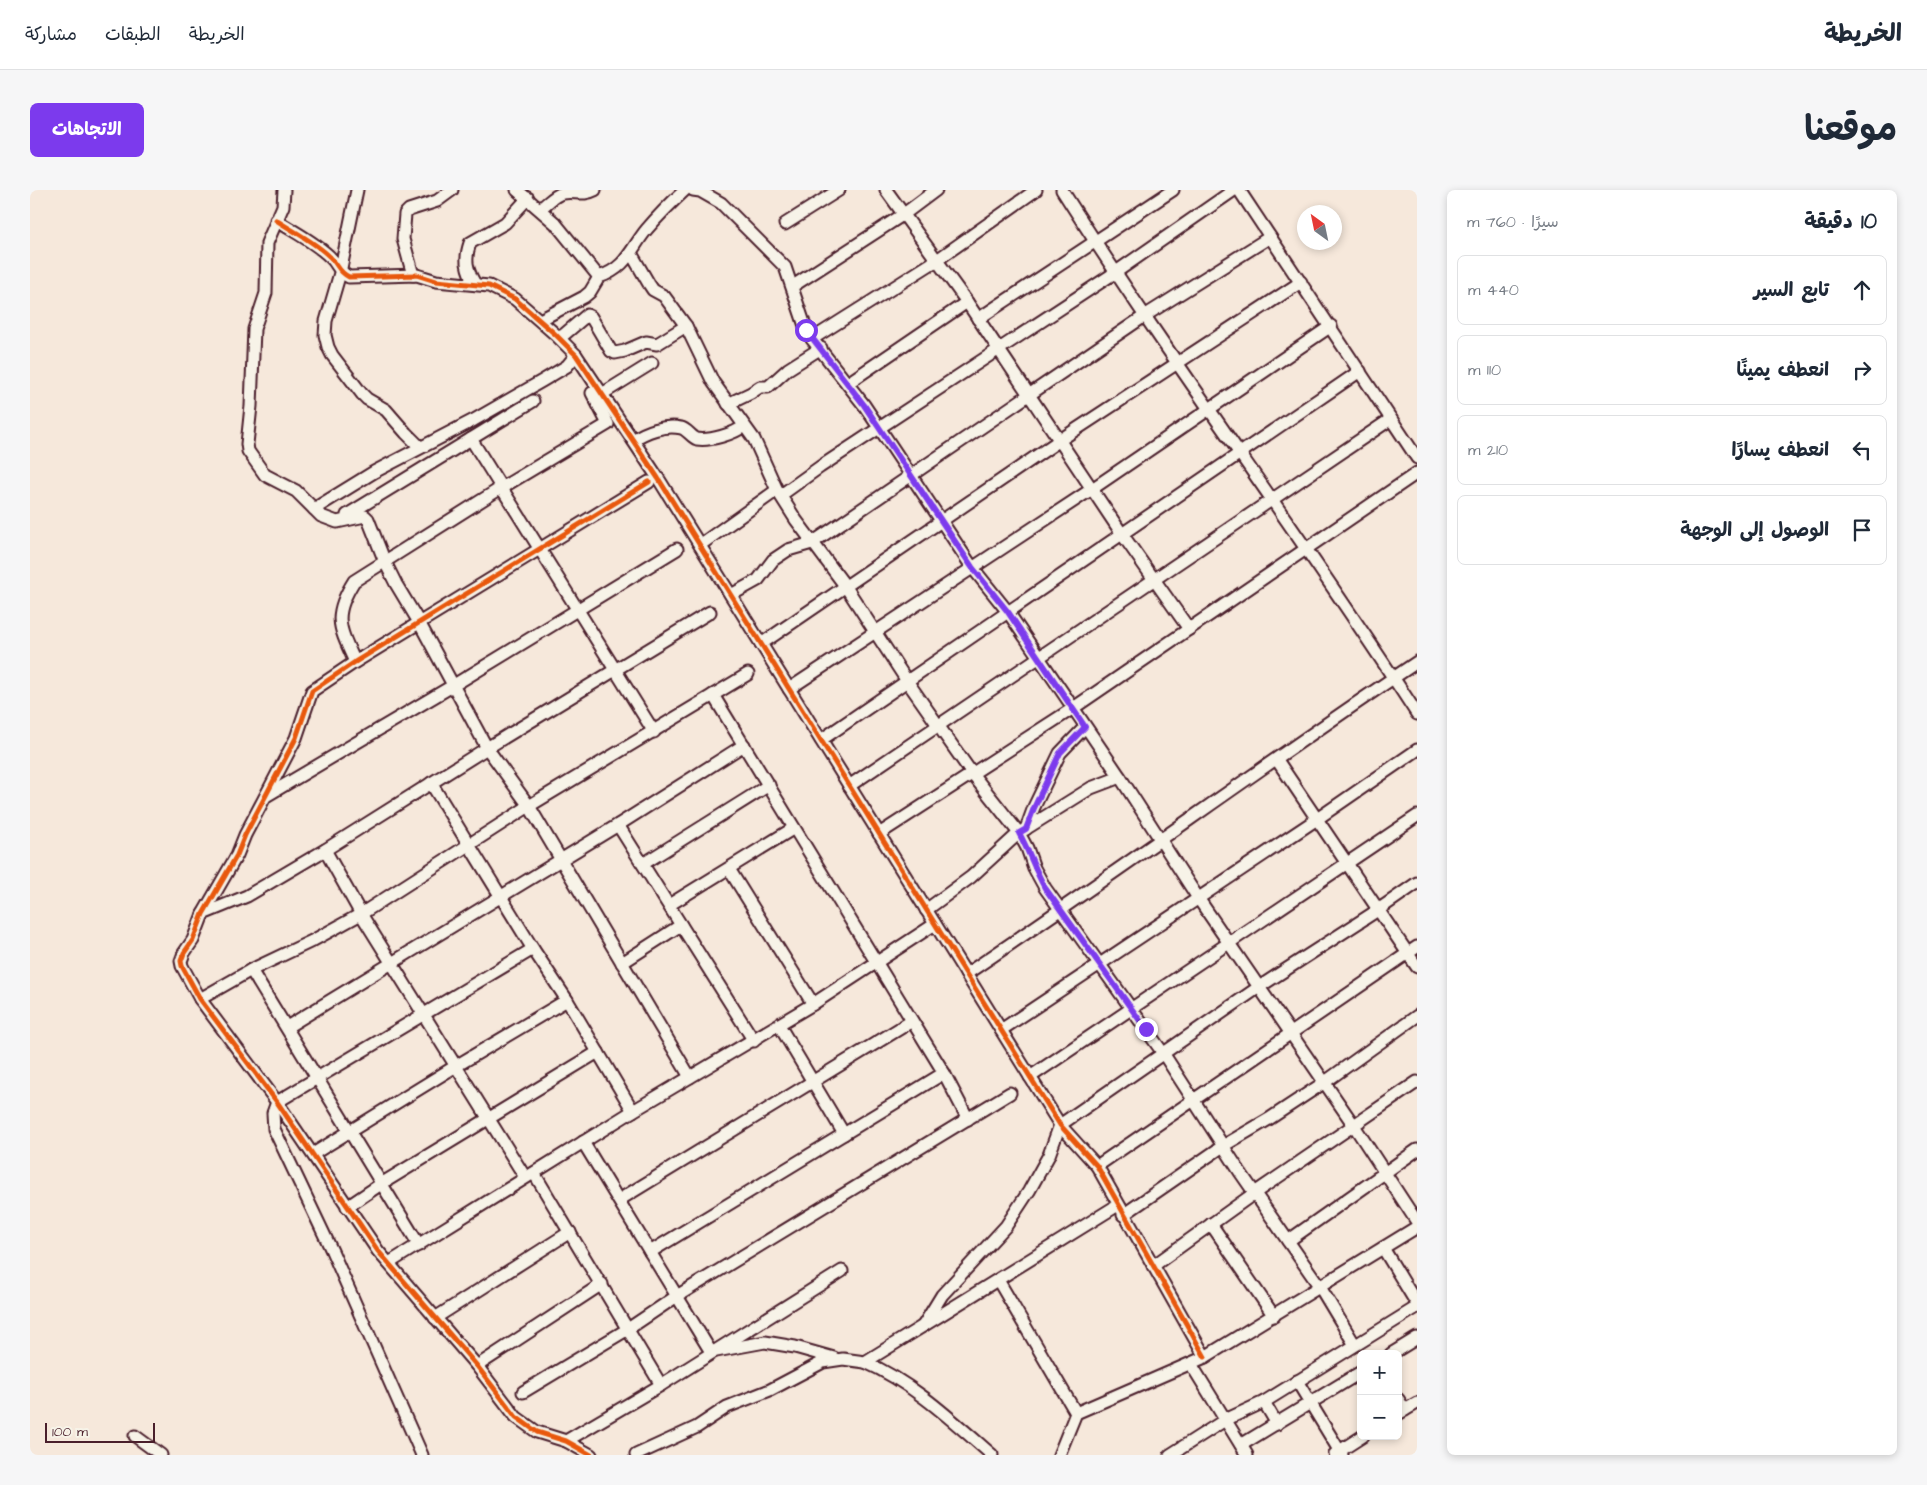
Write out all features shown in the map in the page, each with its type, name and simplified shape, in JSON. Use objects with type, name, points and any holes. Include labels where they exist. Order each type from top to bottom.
[{"type":"street","points":[[284,190],[285,200],[267,243],[266,294],[254,329],[251,406],[247,444],[251,457],[265,475],[296,491],[321,516],[337,522],[365,516],[368,519],[385,562],[487,748],[529,806],[690,1077]]},
{"type":"street","points":[[357,190],[340,273],[326,321],[328,347],[362,394],[386,410],[420,447]]},
{"type":"street","points":[[413,275],[404,239],[405,214],[409,210],[437,201],[452,190]]},
{"type":"street","points":[[517,190],[540,209],[564,234],[599,277]]},
{"type":"street","points":[[540,209],[562,192],[588,194],[595,190]]},
{"type":"street","points":[[540,320],[584,297],[590,292],[599,277],[624,262],[648,227],[685,190]]},
{"type":"street","points":[[693,190],[715,199],[727,208],[785,267],[793,286],[806,330],[848,383],[972,567],[1008,612],[1072,709],[1120,777],[1198,898],[1325,1082],[1417,1222]]},
{"type":"street","points":[[785,224],[839,190]]},
{"type":"street","points":[[886,190],[968,302],[1122,534],[1189,629]]},
{"type":"street","points":[[793,286],[904,214],[936,190]]},
{"type":"street","points":[[812,339],[937,260],[1036,190]]},
{"type":"street","points":[[1062,190],[1094,241],[1272,498],[1417,714]]},
{"type":"street","points":[[978,318],[1173,190]]},
{"type":"street","points":[[700,545],[999,350],[1234,190]]},
{"type":"street","points":[[1239,190],[1417,458]]},
{"type":"street","points":[[475,284],[467,269],[466,262],[470,243],[505,223],[528,198]]},
{"type":"street","points":[[276,220],[327,254],[334,261],[340,273],[349,277],[413,275],[436,281],[489,286],[501,291],[515,299],[540,320],[576,355],[597,393],[633,440],[700,545],[1060,1124],[1097,1166],[1120,1210],[1205,1357]]},
{"type":"street","points":[[731,595],[758,580],[772,560],[788,550],[812,543],[1146,315],[1270,237]]},
{"type":"street","points":[[631,253],[653,290],[664,296],[686,326],[713,382],[759,450],[779,493],[812,543],[846,588],[907,681],[973,775],[1023,831],[1034,868],[1045,888],[1164,1053],[1192,1100],[1320,1287],[1354,1346]]},
{"type":"street","points":[[761,644],[846,588],[883,560],[1060,440],[1301,282]]},
{"type":"street","points":[[848,383],[968,302]]},
{"type":"street","points":[[560,338],[587,315],[592,317],[610,348],[615,353],[646,342],[657,344],[686,326]]},
{"type":"street","points":[[789,689],[1210,410],[1331,326]]},
{"type":"street","points":[[728,404],[760,387],[768,387],[788,369],[820,348]]},
{"type":"street","points":[[314,508],[420,447],[474,420],[542,381],[567,366],[576,355]]},
{"type":"street","points":[[597,393],[652,363]]},
{"type":"street","points":[[821,740],[1360,371]]},
{"type":"street","points":[[355,662],[342,633],[340,611],[346,593],[354,581],[501,488],[608,424],[597,393]]},
{"type":"street","points":[[337,522],[533,401]]},
{"type":"street","points":[[850,786],[1391,419]]},
{"type":"street","points":[[633,440],[643,434],[664,428],[682,428],[696,439],[717,439],[730,432],[736,432],[744,426]]},
{"type":"street","points":[[471,440],[654,732]]},
{"type":"street","points":[[879,834],[973,775],[1072,709],[1417,473]]},
{"type":"street","points":[[591,1455],[566,1440],[537,1432],[516,1418],[477,1366],[378,1251],[277,1102],[200,999],[181,961],[296,738],[312,691],[355,662],[420,624],[649,482]]},
{"type":"street","points":[[264,797],[454,685],[677,548]]},
{"type":"street","points":[[204,914],[247,896],[710,612]]},
{"type":"street","points":[[966,974],[1062,910],[1417,662]]},
{"type":"street","points":[[200,999],[251,970],[312,941],[361,914],[529,806],[748,674]]},
{"type":"street","points":[[713,695],[944,1073],[968,1118]]},
{"type":"street","points":[[1023,831],[1060,753],[1085,727]]},
{"type":"street","points":[[287,1027],[618,825],[744,745]]},
{"type":"street","points":[[1001,1030],[1417,750]]},
{"type":"street","points":[[1277,760],[1378,910],[1412,950],[1417,966]]},
{"type":"street","points":[[926,910],[971,877],[1023,831],[1090,788],[1120,777]]},
{"type":"street","points":[[431,783],[533,949],[567,1000],[633,1111]]},
{"type":"street","points":[[643,864],[769,785]]},
{"type":"street","points":[[1030,1077],[1417,816]]},
{"type":"street","points":[[618,825],[754,1041]]},
{"type":"street","points":[[669,905],[794,828]]},
{"type":"street","points":[[324,850],[361,914],[489,1118],[570,1232],[661,1385]]},
{"type":"street","points":[[729,869],[813,1004]]},
{"type":"street","points":[[923,1326],[942,1294],[1010,1218],[1029,1190],[1049,1156],[1060,1124],[1259,987],[1417,883]]},
{"type":"street","points":[[389,1263],[633,1111],[754,1041],[935,924]]},
{"type":"street","points":[[622,963],[681,925]]},
{"type":"street","points":[[422,1455],[332,1251],[274,1129],[273,1114],[277,1102],[533,949]]},
{"type":"street","points":[[1097,1166],[1412,950]]},
{"type":"street","points":[[251,970],[419,1245]]},
{"type":"street","points":[[313,1154],[567,1000]]},
{"type":"street","points":[[865,1362],[998,1280],[1120,1210],[1269,1119],[1325,1082],[1417,1016]]},
{"type":"street","points":[[619,1200],[912,1021]]},
{"type":"street","points":[[779,1025],[844,1134]]},
{"type":"street","points":[[348,1207],[381,1184],[598,1052]]},
{"type":"street","points":[[650,1252],[944,1073]]},
{"type":"street","points":[[1153,1266],[1353,1124],[1417,1082]]},
{"type":"street","points":[[523,1392],[1010,1092]]},
{"type":"street","points":[[583,1142],[711,1352]]},
{"type":"street","points":[[1288,1241],[1417,1150]]},
{"type":"street","points":[[1211,1224],[1274,1316]]},
{"type":"street","points":[[1057,1455],[1076,1412],[1205,1357],[1417,1227]]},
{"type":"street","points":[[435,1318],[570,1232]]},
{"type":"street","points":[[1170,1455],[1225,1420],[1264,1402],[1417,1306],[1383,1248]]},
{"type":"street","points":[[566,1440],[661,1385],[842,1271]]},
{"type":"street","points":[[998,1280],[1076,1412]]},
{"type":"street","points":[[477,1366],[602,1284]]},
{"type":"street","points":[[1398,1350],[1417,1338]]},
{"type":"street","points":[[711,1352],[766,1342],[794,1347],[822,1356],[865,1362],[885,1371],[913,1390],[992,1455]]},
{"type":"street","points":[[636,1455],[697,1427],[727,1407],[770,1390],[823,1362],[843,1360]]},
{"type":"street","points":[[1191,1364],[1244,1450],[1277,1424],[1357,1375]]},
{"type":"street","points":[[1297,1381],[1339,1454],[1358,1440]]},
{"type":"street","points":[[1264,1402],[1277,1424]]},
{"type":"street","points":[[1402,1412],[1417,1403]]},
{"type":"street","points":[[135,1436],[161,1455]]},
{"type":"cycle path","points":[[276,220],[318,247],[349,277],[417,275],[436,281],[489,286],[515,299],[576,355],[658,478],[1060,1125],[1097,1166],[1205,1357]]},
{"type":"cycle path","points":[[591,1455],[566,1441],[537,1432],[516,1417],[477,1366],[378,1251],[277,1102],[200,999],[181,961],[193,940],[203,914],[237,855],[245,835],[296,738],[312,691],[355,662],[649,482]]},
{"type":"route","points":[[806,330],[864,405],[972,567],[1008,612],[1085,727],[1060,753],[1029,817],[1026,829],[1019,833],[1045,888],[1146,1029]]}]
